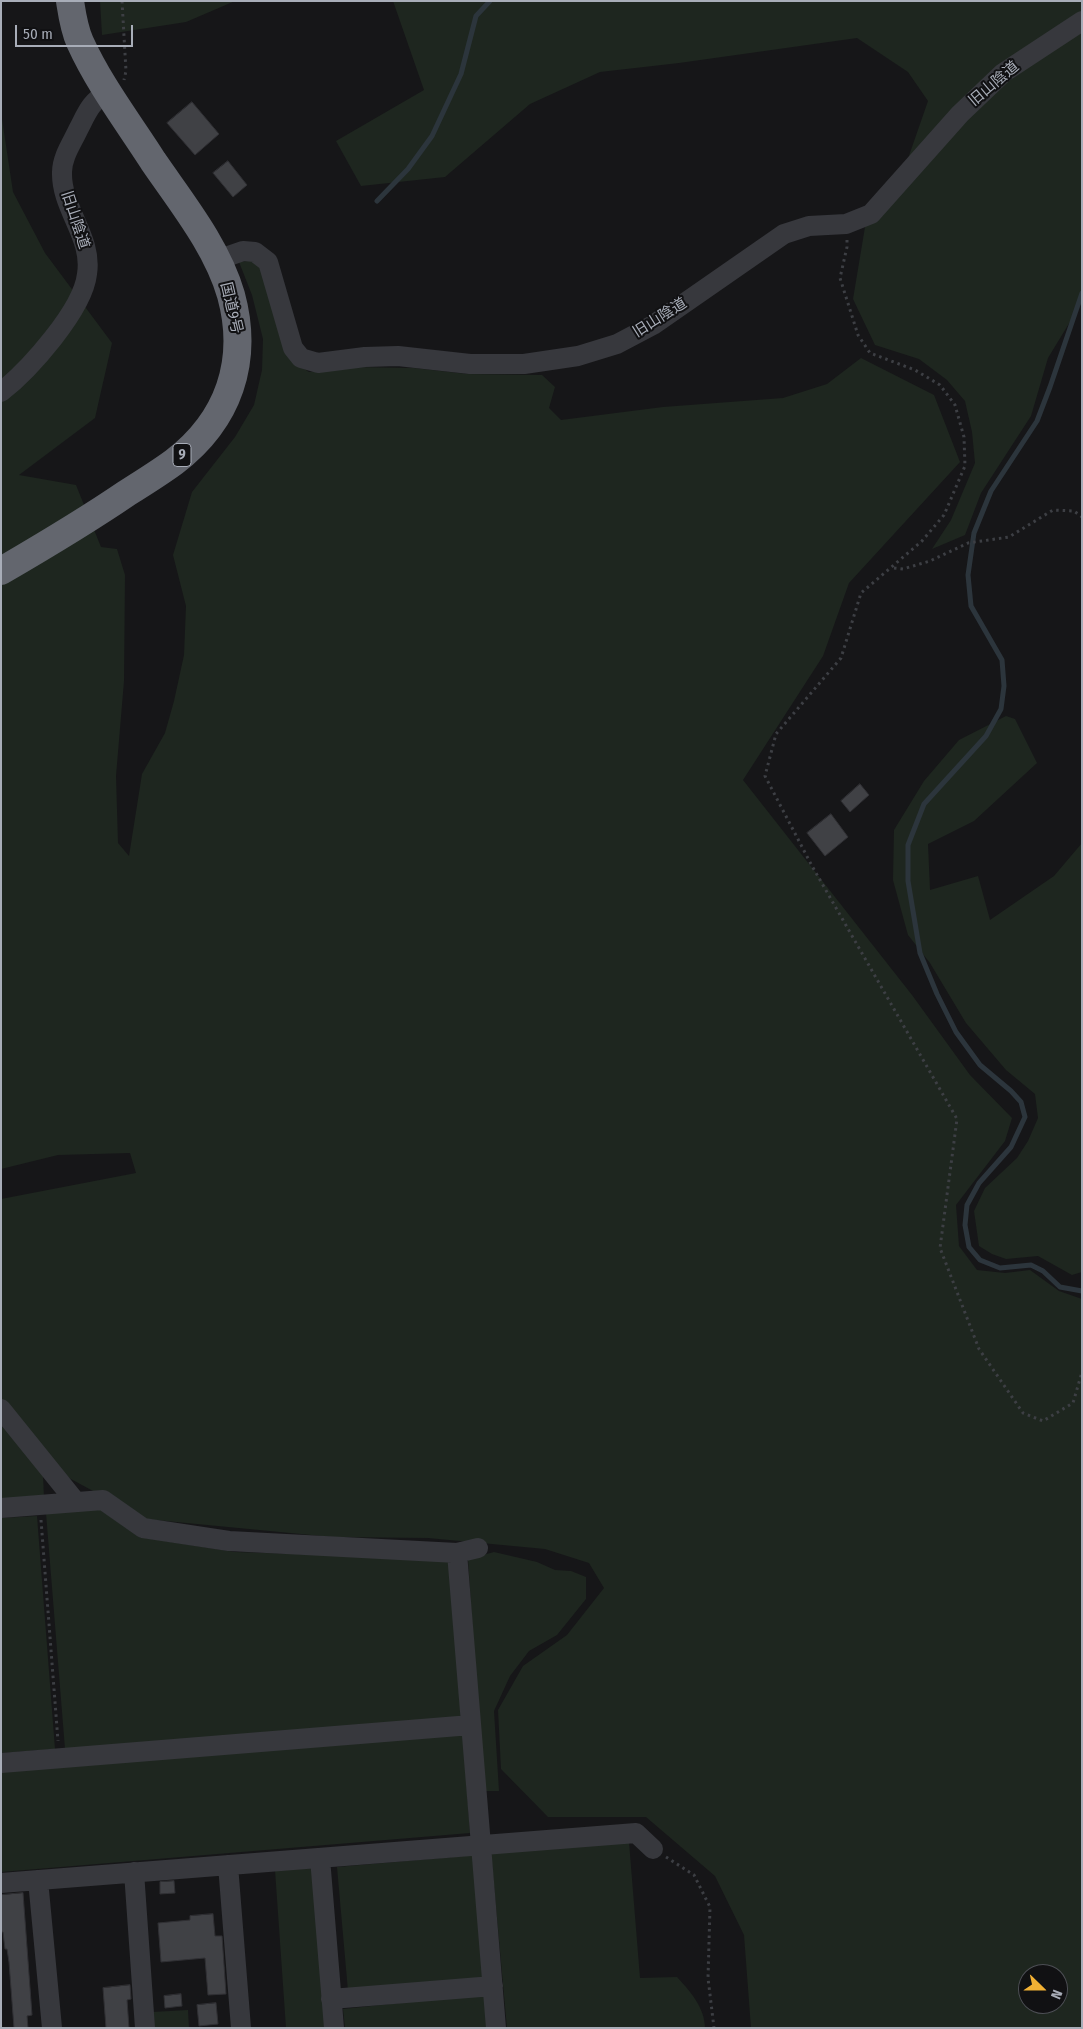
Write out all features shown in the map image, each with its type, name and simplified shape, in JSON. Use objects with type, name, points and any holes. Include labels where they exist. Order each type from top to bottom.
[{"type":"highway","name":"国道9号","points":[[1,571],[84,522],[175,461],[204,434],[222,406],[230,390],[238,353],[237,323],[232,301],[217,260],[108,92],[79,40],[70,1]]},
{"type":"street","name":"旧山陰道","points":[[217,260],[243,251],[255,252],[268,262],[294,348],[301,358],[318,362],[398,356],[470,364],[524,364],[578,356],[617,344],[653,325],[784,234],[809,226],[846,224],[871,214],[960,114],[1003,73],[1082,21]]},
{"type":"street","name":"旧山陰道","points":[[1,392],[15,382],[65,324],[87,275],[86,244],[66,200],[62,172],[66,154],[90,106],[96,99],[108,92]]},
{"type":"street","points":[[1,1409],[76,1502]]},
{"type":"street","points":[[1,1508],[103,1500],[143,1528],[229,1541],[457,1553],[478,1548]]},
{"type":"street","points":[[457,1553],[496,2028]]},
{"type":"street","points":[[1,1763],[471,1725]]},
{"type":"street","points":[[1,1883],[636,1833],[653,1849]]},
{"type":"street","points":[[320,1858],[334,2028]]},
{"type":"street","points":[[228,1865],[241,2028]]},
{"type":"street","points":[[134,1872],[145,2028]]},
{"type":"street","points":[[38,1880],[52,2028]]},
{"type":"street","points":[[331,1999],[493,1986]]},
{"type":"path","points":[[108,92],[125,78],[122,1]]},
{"type":"path","points":[[846,224],[847,247],[840,278],[858,335],[870,353],[915,370],[940,385],[955,405],[964,437],[965,466],[944,515],[922,541],[893,568],[861,593],[841,658],[776,734],[765,776],[812,866],[957,1119],[940,1248],[979,1349],[1023,1412],[1043,1421],[1073,1403],[1082,1372]]},
{"type":"path","points":[[893,568],[902,569],[930,561],[968,543],[1009,537],[1053,510],[1074,511],[1082,517]]},
{"type":"path","points":[[40,1505],[59,1758]]},
{"type":"path","points":[[653,1849],[694,1875],[710,1907],[708,1978],[714,2028]]},
{"type":"shaded area","points":[[100,1],[235,1],[186,22],[102,35]]},
{"type":"shaded area","points":[[393,1],[1082,1],[1082,302],[1048,358],[1031,416],[981,493],[965,535],[932,549],[951,520],[975,463],[972,432],[965,401],[947,380],[919,359],[875,345],[853,299],[865,227],[896,193],[928,101],[908,72],[857,38],[600,72],[530,104],[445,177],[361,186],[336,141],[424,90]]},
{"type":"shaded area","points":[[1,112],[13,192],[45,253],[112,343],[95,418],[19,475],[76,485],[101,547],[117,549],[125,575],[124,681],[116,776],[118,843],[129,856],[142,774],[165,733],[184,655],[186,606],[173,555],[192,492],[235,437],[254,405],[262,370],[263,339],[252,295],[239,262],[257,260],[297,364],[309,372],[353,367],[414,368],[467,374],[542,375],[555,387],[549,408],[561,420],[663,407],[783,398],[827,384],[861,358],[934,395],[960,462],[849,583],[823,656],[743,780],[912,995],[970,1075],[1012,1118],[1005,1141],[956,1205],[959,1246],[977,1270],[1005,1273],[1030,1270],[1059,1291],[1082,1299],[1082,2028],[751,2028],[744,1935],[715,1876],[646,1817],[548,1817],[501,1769],[498,1710],[523,1666],[567,1635],[604,1588],[589,1563],[545,1549],[428,1538],[332,1537],[145,1519],[56,1471],[1,1403],[1,1199],[136,1173],[130,1153],[58,1155],[1,1169]]},
{"type":"shaded area","points":[[1006,716],[1015,719],[1037,763],[974,821],[928,844],[930,890],[978,876],[990,920],[1054,876],[1082,843],[1082,1272],[1072,1275],[1038,1256],[1006,1259],[992,1254],[979,1246],[974,1211],[985,1188],[1017,1158],[1028,1141],[1038,1118],[1035,1094],[1006,1070],[966,1023],[930,963],[908,935],[893,880],[894,830],[924,781],[959,740]]},
{"type":"shaded area","points":[[1,1421],[43,1476],[44,1497],[1,1500]]},
{"type":"shaded area","points":[[98,1508],[139,1537],[235,1552],[449,1559],[461,1717],[65,1749],[46,1513]]},
{"type":"shaded area","points":[[37,1516],[55,1749],[1,1753],[1,1518]]},
{"type":"shaded area","points":[[494,1552],[537,1562],[555,1570],[571,1571],[586,1577],[586,1599],[557,1635],[529,1651],[510,1676],[494,1711],[499,1791],[483,1791],[468,1559]]},
{"type":"shaded area","points":[[463,1733],[470,1833],[1,1872],[1,1771]]},
{"type":"shaded area","points":[[629,1842],[640,1978],[677,1977],[692,1994],[700,2007],[705,2028],[507,2028],[491,1852]]},
{"type":"shaded area","points":[[476,1855],[487,1978],[348,1991],[337,1867]]},
{"type":"shaded area","points":[[314,1868],[325,2028],[286,2028],[275,1870]]},
{"type":"shaded area","points":[[485,1994],[488,2028],[345,2028],[343,2009]]},
{"type":"shaded area","points":[[188,2010],[189,2028],[154,2028],[152,2012]]},
{"type":"building","points":[[192,102],[219,134],[195,155],[167,123]]},
{"type":"building","points":[[228,161],[247,185],[233,197],[213,173]]},
{"type":"building","points":[[860,784],[869,795],[850,812],[841,801]]},
{"type":"building","points":[[831,814],[848,837],[825,856],[807,833]]},
{"type":"building","points":[[174,1881],[175,1893],[160,1894],[160,1882]]},
{"type":"building","points":[[23,1893],[32,2015],[27,2016],[28,2028],[14,2028],[9,1962],[3,1932],[1,1932],[1,1895]]},
{"type":"building","points":[[213,1914],[215,1936],[222,1936],[226,1994],[208,1995],[205,1958],[161,1962],[158,1923],[190,1920],[190,1916]]},
{"type":"building","points":[[130,1985],[131,1999],[127,2000],[129,2028],[106,2028],[103,1988]]},
{"type":"building","points":[[181,1994],[182,2006],[165,2008],[164,1996]]},
{"type":"building","points":[[216,2003],[218,2024],[199,2026],[197,2005]]},
{"type":"waterway","points":[[377,201],[408,169],[432,136],[461,74],[476,16],[490,1]]},
{"type":"waterway","points":[[1082,293],[1037,421],[991,491],[974,533],[968,575],[971,606],[1002,660],[1004,686],[1001,709],[986,736],[924,804],[908,845],[908,881],[920,953],[937,994],[956,1032],[980,1065],[1021,1102],[1025,1117],[1011,1147],[979,1183],[967,1205],[965,1225],[969,1247],[980,1260],[1000,1268],[1031,1265],[1043,1271],[1060,1287],[1082,1291]]}]
